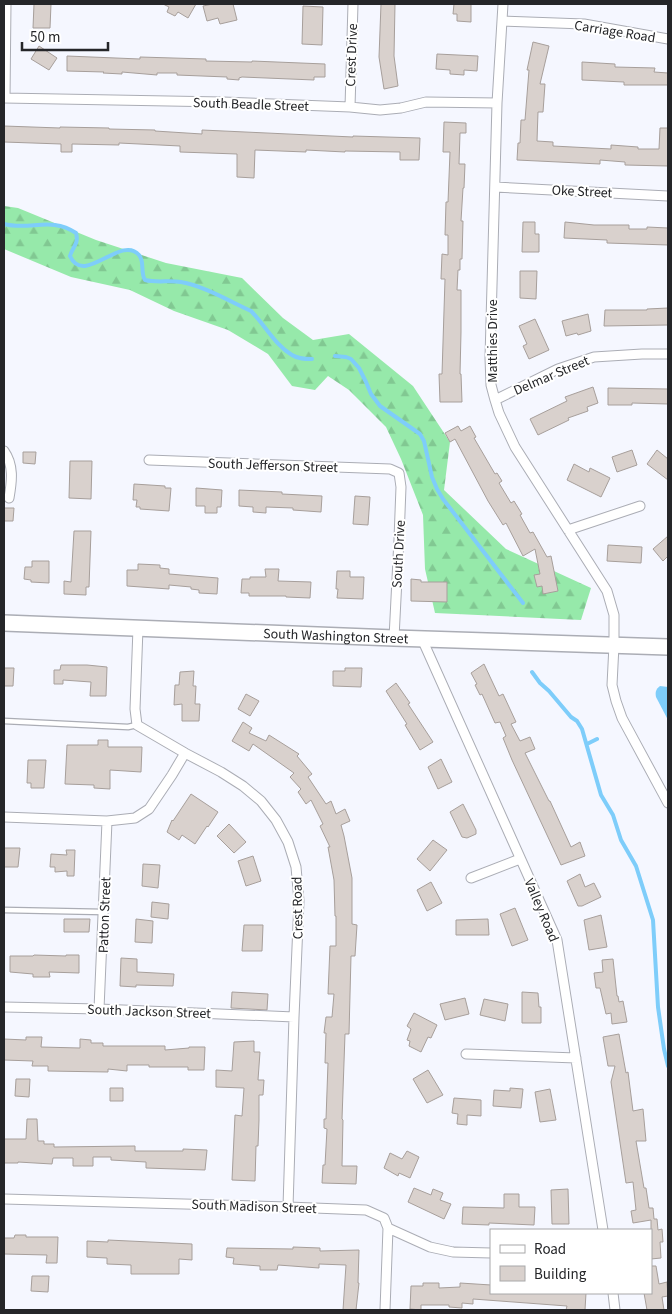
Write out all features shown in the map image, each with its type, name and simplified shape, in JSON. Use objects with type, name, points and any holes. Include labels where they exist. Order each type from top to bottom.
[{"type":"main road","name":"South Washington Street","points":[[4,623],[668,647]]},
{"type":"street","points":[[4,98],[6,4]]},
{"type":"street","name":"Crest Drive","points":[[350,107],[353,4]]},
{"type":"street","name":"Matthies Drive","points":[[503,4],[497,103],[490,358],[491,385],[494,400],[516,446],[607,592],[614,615],[612,685],[616,701],[622,718],[668,803]]},
{"type":"street","name":"Carriage Road","points":[[502,22],[584,24],[668,39]]},
{"type":"street","name":"South Beadle Street","points":[[4,98],[222,102],[380,110],[401,108],[426,102],[497,103]]},
{"type":"street","name":"Oke Street","points":[[495,187],[668,196]]},
{"type":"street","name":"Delmar Street","points":[[494,400],[558,369],[594,357],[668,354]]},
{"type":"street","points":[[4,451],[11,466],[12,482],[9,498]]},
{"type":"street","name":"South Jefferson Street","points":[[149,460],[390,469],[396,472]]},
{"type":"street","name":"South Drive","points":[[394,638],[401,486],[399,474],[396,472]]},
{"type":"street","points":[[568,530],[640,506]]},
{"type":"street","points":[[137,724],[135,709],[138,628]]},
{"type":"street","name":"Valley Road","points":[[422,639],[557,940],[602,1229]]},
{"type":"street","name":"Crest Road","points":[[137,724],[221,772],[243,786],[261,801],[276,820],[288,842],[296,867],[299,901],[288,1207]]},
{"type":"street","points":[[4,817],[107,821],[135,818],[150,809],[185,753]]},
{"type":"street","name":"Patton Street","points":[[100,1009],[107,821]]},
{"type":"street","points":[[471,878],[520,859]]},
{"type":"street","name":"South Jackson Street","points":[[4,1007],[294,1017]]},
{"type":"street","points":[[466,1054],[576,1058]]},
{"type":"street","name":"South Madison Street","points":[[4,1199],[366,1210],[384,1218],[388,1228],[430,1247],[453,1252],[490,1253]]},
{"type":"street","points":[[385,1310],[388,1228]]},
{"type":"street","points":[[612,1294],[615,1310]]},
{"type":"lane","points":[[4,721],[128,727],[137,724]]},
{"type":"lane","points":[[4,910],[104,912]]},
{"type":"green space","points":[[4,206],[18,208],[96,240],[166,263],[242,278],[283,318],[313,340],[349,334],[413,386],[450,442],[444,490],[506,549],[591,588],[581,620],[435,613],[425,569],[423,515],[386,427],[349,390],[328,376],[315,390],[292,386],[268,354],[228,330],[174,311],[130,290],[71,277],[4,249]]},
{"type":"water","points":[[660,686],[668,687],[668,720],[656,697],[656,691]]},
{"type":"building","points":[[34,4],[51,4],[50,28],[33,28]]},
{"type":"building","points":[[163,4],[196,4],[188,18],[178,12],[175,16],[167,12],[169,7]]},
{"type":"building","points":[[233,4],[237,20],[220,24],[218,18],[207,21],[203,6]]},
{"type":"building","points":[[381,4],[395,4],[394,56],[398,86],[384,89],[379,57]]},
{"type":"building","points":[[454,4],[471,4],[471,22],[457,21],[457,14],[453,14]]},
{"type":"building","points":[[303,6],[323,7],[322,45],[302,44]]},
{"type":"building","points":[[533,42],[549,46],[540,84],[545,84],[543,112],[538,112],[537,141],[553,142],[553,146],[611,149],[611,145],[638,147],[638,149],[659,149],[660,128],[668,128],[668,166],[625,165],[625,162],[600,160],[600,164],[517,160],[521,120],[525,120],[529,70],[527,70]]},
{"type":"building","points":[[39,46],[57,58],[49,70],[31,59]]},
{"type":"building","points":[[437,54],[478,56],[477,71],[464,70],[464,75],[450,74],[450,70],[436,69]]},
{"type":"building","points":[[67,56],[325,64],[325,77],[314,77],[314,80],[242,77],[239,80],[227,79],[227,77],[177,75],[177,73],[157,73],[157,75],[67,71]]},
{"type":"building","points":[[582,62],[615,64],[615,67],[655,68],[654,72],[668,73],[668,85],[624,85],[624,82],[582,80]]},
{"type":"building","points":[[444,122],[466,123],[466,133],[460,133],[459,164],[465,164],[461,221],[463,221],[462,259],[460,259],[460,270],[458,270],[457,290],[461,290],[460,374],[462,402],[440,402],[439,374],[442,374],[445,279],[441,279],[442,254],[448,255],[448,235],[445,235],[450,152],[443,152]]},
{"type":"building","points":[[4,126],[109,128],[202,134],[202,130],[420,138],[419,160],[400,160],[400,152],[255,150],[254,178],[237,177],[237,154],[180,152],[180,146],[119,143],[119,145],[72,144],[72,152],[61,152],[61,144],[4,142]]},
{"type":"building","points":[[523,222],[535,222],[535,234],[539,234],[539,252],[522,252]]},
{"type":"building","points":[[565,222],[594,225],[629,225],[629,229],[647,229],[647,227],[668,228],[668,245],[607,243],[607,240],[564,238]]},
{"type":"building","points":[[520,271],[537,271],[536,299],[520,298]]},
{"type":"building","points":[[668,308],[668,325],[604,326],[605,310]]},
{"type":"building","points":[[588,314],[591,331],[566,336],[562,321]]},
{"type":"building","points":[[535,319],[549,350],[529,359],[523,346],[527,344],[519,326]]},
{"type":"building","points":[[593,387],[598,403],[587,407],[588,411],[568,418],[569,420],[538,435],[530,419],[567,401],[565,397]]},
{"type":"building","points":[[608,388],[668,389],[668,404],[632,403],[632,405],[608,405]]},
{"type":"building","points":[[458,426],[461,431],[470,426],[476,437],[474,438],[495,474],[497,473],[502,481],[499,483],[511,503],[514,501],[530,533],[533,532],[547,557],[551,556],[558,591],[543,594],[542,586],[537,587],[534,575],[540,574],[535,549],[523,556],[506,523],[503,525],[488,501],[455,439],[450,442],[445,433]]},
{"type":"building","points":[[632,450],[637,465],[617,472],[612,457]]},
{"type":"building","points":[[657,450],[668,459],[668,480],[647,464]]},
{"type":"building","points":[[23,452],[36,452],[35,464],[23,463]]},
{"type":"building","points":[[70,461],[92,461],[91,499],[69,498]]},
{"type":"building","points":[[574,464],[589,472],[590,468],[610,478],[601,497],[567,480]]},
{"type":"building","points":[[134,484],[171,488],[169,511],[140,509],[140,507],[136,507],[137,500],[133,500]]},
{"type":"building","points":[[196,488],[222,490],[221,507],[217,507],[217,513],[205,513],[205,506],[196,506]]},
{"type":"building","points":[[239,490],[322,496],[321,512],[266,507],[266,513],[253,512],[253,507],[239,506]]},
{"type":"building","points":[[355,496],[370,497],[368,525],[353,524]]},
{"type":"building","points":[[4,508],[14,508],[13,521],[4,521]]},
{"type":"building","points":[[74,531],[91,531],[89,587],[86,587],[86,595],[64,594],[64,581],[71,582]]},
{"type":"building","points":[[668,536],[668,556],[663,561],[653,549]]},
{"type":"building","points":[[608,545],[642,547],[641,563],[607,561]]},
{"type":"building","points":[[32,561],[49,561],[49,583],[31,582],[31,580],[24,579],[25,567],[32,567]]},
{"type":"building","points":[[138,564],[160,565],[160,568],[169,569],[169,574],[218,578],[217,594],[199,593],[199,590],[191,589],[191,587],[169,585],[169,589],[127,586],[127,570],[138,570]]},
{"type":"building","points":[[265,569],[279,569],[278,581],[311,582],[310,598],[249,596],[249,593],[241,593],[242,579],[266,577]]},
{"type":"building","points":[[337,571],[350,571],[350,577],[364,577],[363,599],[337,598]]},
{"type":"building","points":[[411,579],[421,580],[421,582],[447,582],[447,602],[411,601]]},
{"type":"building","points":[[484,664],[499,696],[503,694],[516,722],[511,724],[520,741],[530,737],[535,749],[525,753],[571,847],[580,842],[585,856],[561,865],[512,760],[503,738],[506,736],[500,722],[495,723],[482,694],[480,695],[475,685],[477,684],[471,673]]},
{"type":"building","points":[[61,665],[107,667],[106,696],[90,696],[91,682],[63,680],[63,684],[54,684],[54,670],[60,670]]},
{"type":"building","points":[[4,668],[14,668],[13,686],[4,686]]},
{"type":"building","points":[[345,668],[362,668],[361,687],[333,686],[333,671],[345,671]]},
{"type":"building","points":[[194,671],[193,686],[196,686],[195,704],[200,704],[199,721],[182,721],[182,704],[174,705],[175,685],[179,685],[180,672]]},
{"type":"building","points":[[396,683],[433,742],[420,750],[405,725],[407,724],[386,691]]},
{"type":"building","points":[[246,694],[259,701],[250,716],[238,709]]},
{"type":"building","points":[[243,722],[252,728],[249,733],[266,741],[269,735],[299,754],[297,756],[312,774],[308,777],[326,804],[331,801],[336,814],[345,809],[350,821],[341,825],[352,878],[352,924],[357,925],[355,956],[351,956],[349,1034],[345,1034],[342,1166],[357,1166],[356,1184],[322,1183],[327,1129],[324,1128],[324,1119],[326,1119],[328,1063],[325,1063],[326,1033],[324,1033],[326,1017],[332,1017],[334,994],[328,994],[330,946],[336,946],[334,880],[328,847],[330,847],[320,826],[323,824],[311,800],[306,804],[298,792],[301,789],[290,777],[294,773],[253,744],[249,751],[232,741]]},
{"type":"building","points":[[98,740],[108,740],[108,747],[142,747],[141,772],[110,770],[110,789],[94,788],[94,785],[65,784],[67,745],[98,745]]},
{"type":"building","points":[[441,759],[452,782],[438,789],[428,767]]},
{"type":"building","points":[[28,760],[46,760],[44,788],[31,788],[31,783],[27,783]]},
{"type":"building","points":[[191,794],[218,812],[195,844],[182,835],[179,840],[167,832],[172,820]]},
{"type":"building","points":[[463,804],[476,830],[476,834],[467,838],[462,837],[450,812]]},
{"type":"building","points":[[229,824],[246,842],[234,853],[217,836]]},
{"type":"building","points":[[433,840],[447,850],[430,871],[417,859]]},
{"type":"building","points":[[4,848],[20,848],[18,867],[4,867]]},
{"type":"building","points":[[66,850],[75,850],[74,876],[67,876],[67,871],[55,872],[55,867],[50,867],[51,854],[67,855]]},
{"type":"building","points":[[253,856],[261,881],[246,886],[238,861]]},
{"type":"building","points":[[143,864],[160,865],[158,888],[142,886]]},
{"type":"building","points":[[580,874],[585,887],[594,883],[601,897],[578,906],[567,881]]},
{"type":"building","points":[[431,882],[442,903],[427,911],[417,890]]},
{"type":"building","points":[[152,902],[169,904],[168,919],[151,917]]},
{"type":"building","points":[[515,908],[528,940],[512,946],[500,914]]},
{"type":"building","points":[[601,915],[607,947],[589,950],[584,920]]},
{"type":"building","points":[[64,919],[90,919],[89,932],[64,932]]},
{"type":"building","points":[[136,919],[153,921],[152,943],[135,942]]},
{"type":"building","points":[[488,919],[489,935],[456,935],[456,920]]},
{"type":"building","points":[[244,925],[263,925],[262,951],[242,951]]},
{"type":"building","points":[[79,955],[79,973],[49,972],[50,977],[33,977],[33,974],[10,972],[10,956]]},
{"type":"building","points":[[121,958],[137,959],[137,972],[174,974],[173,986],[120,986]]},
{"type":"building","points":[[613,959],[617,996],[619,1002],[623,1001],[627,1022],[612,1024],[611,1013],[606,1014],[600,988],[596,988],[594,973],[603,972],[602,960]]},
{"type":"building","points":[[232,992],[268,994],[267,1010],[231,1008]]},
{"type":"building","points":[[522,992],[538,993],[539,1007],[541,1007],[541,1023],[522,1023]]},
{"type":"building","points":[[465,998],[469,1014],[445,1020],[440,1004]]},
{"type":"building","points":[[484,999],[508,1004],[505,1021],[480,1015]]},
{"type":"building","points":[[414,1013],[437,1025],[431,1038],[428,1037],[421,1052],[409,1046],[410,1041],[407,1040],[411,1029],[407,1026]]},
{"type":"building","points":[[619,1034],[626,1073],[628,1072],[633,1111],[643,1109],[646,1141],[636,1141],[649,1208],[653,1208],[658,1230],[662,1229],[663,1242],[660,1242],[661,1258],[652,1259],[651,1220],[633,1223],[631,1211],[636,1210],[633,1182],[626,1183],[611,1082],[615,1066],[608,1066],[603,1037]]},
{"type":"building","points":[[26,1037],[42,1037],[41,1047],[80,1048],[80,1039],[91,1040],[91,1043],[103,1043],[103,1046],[165,1046],[165,1050],[205,1047],[204,1070],[188,1070],[188,1067],[127,1065],[127,1071],[108,1069],[108,1072],[48,1071],[48,1066],[32,1066],[33,1061],[4,1060],[4,1039],[26,1040]]},
{"type":"building","points":[[254,1041],[254,1052],[260,1052],[258,1080],[264,1080],[263,1095],[259,1095],[255,1181],[232,1180],[235,1115],[242,1116],[244,1088],[216,1087],[216,1070],[232,1071],[234,1042]]},
{"type":"building","points":[[428,1070],[443,1095],[427,1103],[413,1079]]},
{"type":"building","points":[[16,1079],[30,1079],[29,1097],[15,1096]]},
{"type":"building","points":[[110,1088],[123,1088],[123,1101],[110,1101]]},
{"type":"building","points":[[510,1088],[523,1089],[521,1108],[493,1106],[494,1090],[510,1091]]},
{"type":"building","points":[[550,1089],[556,1120],[540,1122],[535,1092]]},
{"type":"building","points":[[454,1098],[481,1100],[481,1116],[467,1115],[467,1125],[457,1124],[458,1114],[452,1113]]},
{"type":"building","points":[[27,1119],[37,1119],[38,1141],[44,1141],[44,1144],[54,1144],[54,1147],[135,1146],[135,1151],[207,1150],[205,1170],[146,1168],[146,1162],[111,1160],[111,1157],[93,1157],[93,1166],[73,1166],[73,1158],[53,1158],[52,1164],[4,1163],[4,1139],[26,1139]]},
{"type":"building","points":[[407,1151],[419,1157],[410,1178],[399,1173],[398,1176],[384,1168],[390,1153],[402,1159]]},
{"type":"building","points":[[414,1188],[431,1195],[433,1189],[443,1193],[440,1200],[451,1204],[444,1219],[408,1202]]},
{"type":"building","points":[[568,1189],[569,1224],[552,1224],[551,1190]]},
{"type":"building","points":[[504,1194],[519,1194],[519,1207],[535,1207],[534,1225],[462,1224],[463,1207],[504,1208]]},
{"type":"building","points":[[15,1235],[58,1237],[57,1263],[46,1263],[47,1255],[4,1254],[4,1238],[14,1238]]},
{"type":"building","points":[[108,1240],[192,1244],[192,1260],[179,1259],[179,1274],[131,1274],[131,1265],[107,1264],[107,1258],[87,1257],[87,1241],[108,1242]]},
{"type":"building","points":[[293,1247],[320,1248],[320,1251],[359,1250],[359,1283],[356,1310],[343,1310],[346,1265],[319,1264],[319,1268],[278,1265],[277,1270],[260,1270],[260,1266],[233,1264],[234,1258],[226,1257],[227,1248],[293,1249]]},
{"type":"building","points":[[652,1266],[656,1266],[659,1284],[667,1282],[668,1296],[662,1297],[664,1310],[647,1310],[644,1294],[652,1294]]},
{"type":"building","points":[[32,1276],[49,1276],[48,1292],[31,1291]]},
{"type":"building","points":[[423,1283],[439,1283],[439,1288],[460,1287],[460,1283],[490,1285],[490,1294],[586,1294],[585,1310],[566,1310],[567,1306],[473,1299],[473,1304],[462,1303],[462,1308],[449,1307],[449,1305],[421,1305],[421,1310],[410,1309],[411,1286],[423,1286]]},
{"type":"waterway","points":[[4,224],[14,226],[58,225],[67,228],[76,233],[77,237],[70,256],[76,264],[84,266],[93,264],[113,254],[131,250],[141,258],[145,280],[181,282],[216,294],[251,311],[286,351],[299,358],[312,359]]},
{"type":"waterway","points":[[335,356],[351,359],[359,368],[371,394],[380,406],[420,434],[424,441],[432,477],[443,499],[523,603]]},
{"type":"waterway","points":[[532,672],[571,717],[577,721],[582,729],[601,795],[613,815],[621,840],[636,866],[653,920],[658,1007],[668,1066]]},
{"type":"waterway","points":[[587,744],[597,739]]}]
